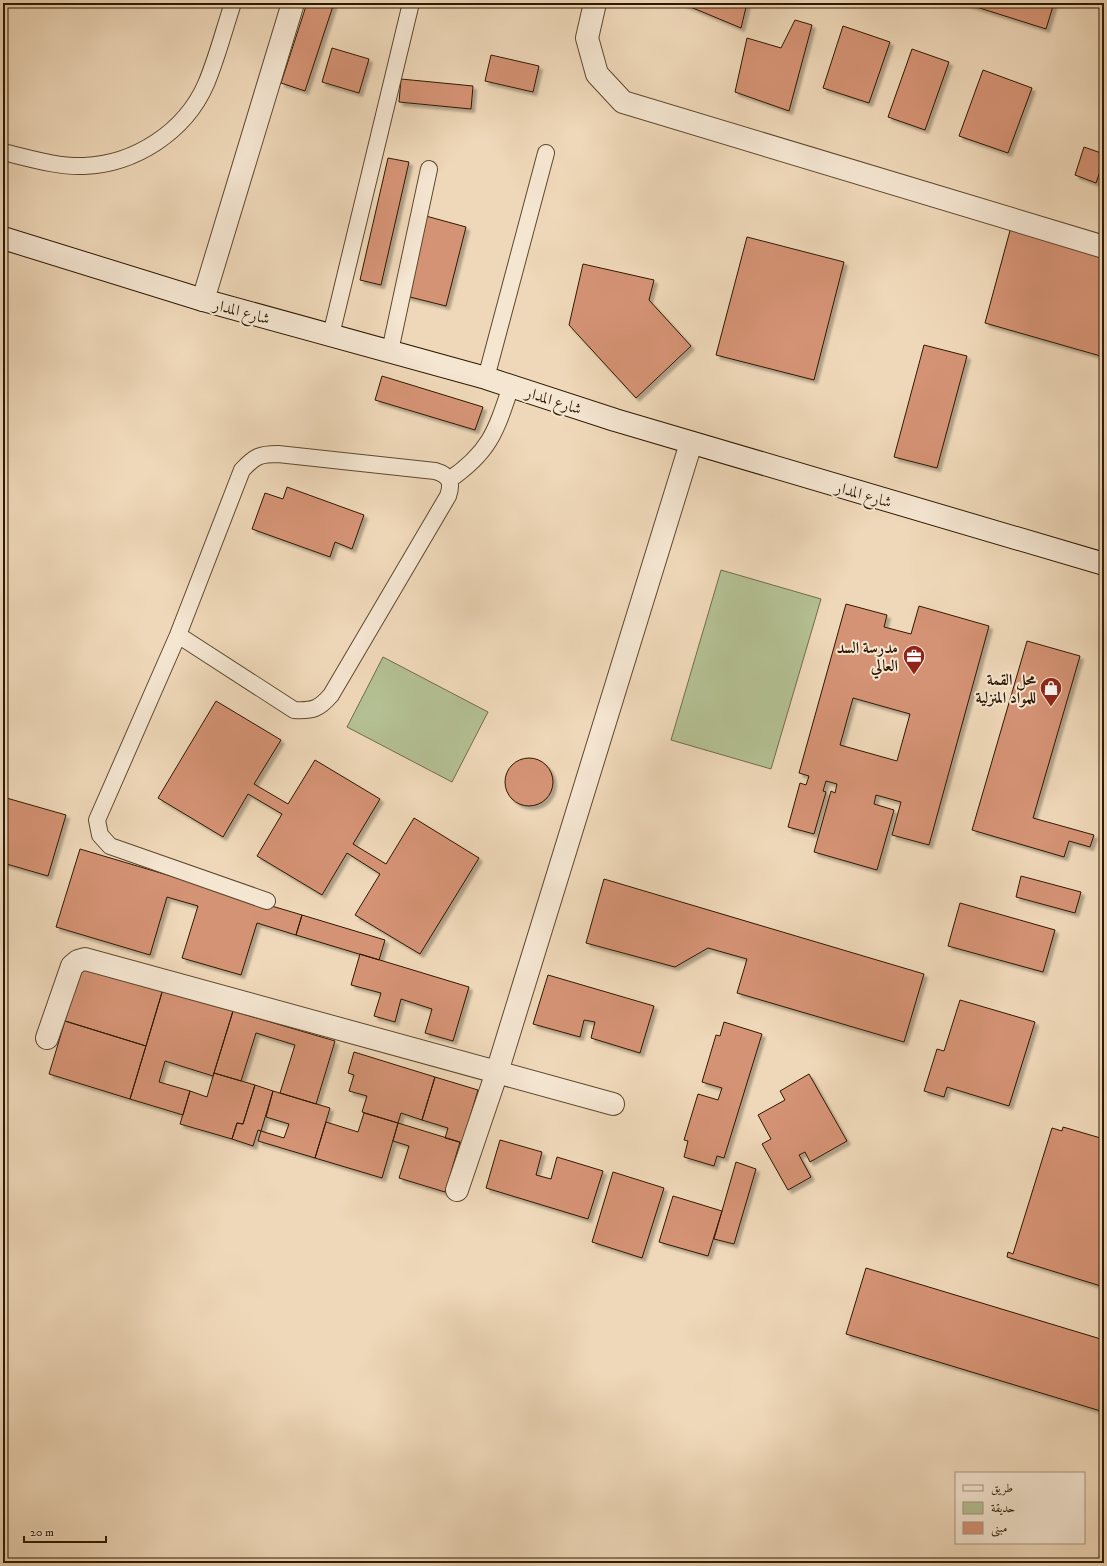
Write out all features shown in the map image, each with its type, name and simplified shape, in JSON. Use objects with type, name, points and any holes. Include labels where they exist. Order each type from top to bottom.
[{"type":"street","points":[[203,300],[293,3]]},
{"type":"street","points":[[595,3],[587,38],[597,74],[623,102],[1104,247]]},
{"type":"street","name":"شارع المدار","points":[[3,238],[203,300],[486,378],[691,443],[1104,564]]},
{"type":"street","points":[[457,1190],[497,1072],[691,443]]},
{"type":"street","points":[[47,1038],[72,966],[85,958],[613,1104]]},
{"type":"lane","points":[[3,152],[61,164],[83,166],[127,158],[153,144],[176,126],[195,104],[211,71],[233,3]]},
{"type":"lane","points":[[331,335],[411,3]]},
{"type":"lane","points":[[486,378],[546,153]]},
{"type":"lane","points":[[390,351],[428,169]]},
{"type":"lane","points":[[449,480],[469,465],[489,441],[498,425],[511,386]]},
{"type":"lane","points":[[178,635],[294,710],[308,711],[322,705],[331,695],[448,496],[451,488],[449,480],[444,474],[435,471],[278,454],[264,454],[252,460],[242,470],[178,635],[97,820],[100,835],[110,846],[267,901]]},
{"type":"green space","points":[[721,570],[821,599],[771,769],[671,740]]},
{"type":"green space","points":[[383,657],[488,712],[452,782],[347,727]]},
{"type":"building","points":[[307,3],[334,3],[305,91],[281,83]]},
{"type":"building","points":[[681,3],[747,3],[741,28]]},
{"type":"building","points":[[1054,3],[1046,29],[967,4]]},
{"type":"building","points":[[795,20],[812,25],[789,111],[735,92],[747,38],[781,48]]},
{"type":"building","points":[[843,26],[890,42],[869,103],[823,88]]},
{"type":"building","points":[[332,48],[369,59],[359,93],[322,82]]},
{"type":"building","points":[[912,49],[949,62],[925,130],[888,117]]},
{"type":"building","points":[[491,55],[539,66],[533,92],[485,81]]},
{"type":"building","points":[[983,70],[1032,88],[1008,153],[959,136]]},
{"type":"building","points":[[401,79],[473,86],[471,109],[399,102]]},
{"type":"building","points":[[1084,147],[1104,154],[1104,160],[1096,183],[1075,175]]},
{"type":"building","points":[[388,158],[409,162],[381,285],[360,280]]},
{"type":"building","points":[[426,216],[466,227],[446,306],[406,296]]},
{"type":"building","points":[[1011,227],[1104,254],[1104,357],[985,323]]},
{"type":"building","points":[[747,237],[844,262],[814,380],[716,355]]},
{"type":"building","points":[[583,264],[654,280],[649,300],[691,346],[636,398],[569,325]]},
{"type":"building","points":[[924,345],[967,356],[937,468],[894,457]]},
{"type":"building","points":[[382,376],[483,407],[475,430],[375,400]]},
{"type":"building","points":[[287,487],[364,515],[352,549],[335,542],[330,557],[252,529],[265,493],[283,499]]},
{"type":"building","points":[[846,604],[887,615],[884,627],[911,634],[919,606],[989,626],[929,845],[892,835],[901,802],[876,795],[874,804],[894,810],[877,870],[814,852],[831,791],[835,793],[837,784],[826,781],[823,791],[826,792],[814,834],[788,827],[800,783],[806,785],[809,776],[799,773]],"holes":[[[853,698],[910,714],[897,761],[840,745]]]},
{"type":"building","points":[[1027,641],[1080,656],[1033,818],[1094,835],[1090,847],[1069,841],[1064,857],[972,830]]},
{"type":"building","points":[[216,701],[281,740],[254,784],[288,804],[315,760],[380,799],[353,844],[386,864],[414,818],[479,858],[420,954],[355,915],[380,874],[347,853],[322,895],[257,856],[282,814],[248,794],[223,837],[158,798]]},
{"type":"building","points":[[524,758],[534,758],[543,762],[549,768],[552,773],[552,791],[543,802],[534,806],[524,806],[515,802],[509,796],[505,787],[505,777],[509,768],[515,762]]},
{"type":"building","points":[[3,797],[66,815],[48,876],[3,863]]},
{"type":"building","points":[[80,849],[302,915],[296,935],[257,923],[241,975],[182,958],[198,906],[167,897],[150,955],[56,927]]},
{"type":"building","points":[[1021,876],[1081,892],[1075,913],[1016,897]]},
{"type":"building","points":[[604,879],[924,974],[904,1042],[737,993],[747,959],[708,948],[675,967],[586,943]]},
{"type":"building","points":[[960,903],[1055,930],[1043,972],[948,946]]},
{"type":"building","points":[[302,915],[385,940],[379,960],[296,935]]},
{"type":"building","points":[[360,954],[469,987],[453,1041],[425,1033],[432,1009],[401,999],[395,1022],[374,1016],[381,993],[351,985]]},
{"type":"building","points":[[83,965],[163,989],[146,1046],[65,1021]]},
{"type":"building","points":[[548,975],[654,1006],[640,1053],[591,1038],[595,1022],[584,1020],[580,1037],[533,1024]]},
{"type":"building","points":[[163,989],[233,1011],[213,1076],[165,1061],[159,1082],[190,1091],[183,1115],[130,1099]]},
{"type":"building","points":[[960,1000],[1035,1022],[1009,1106],[947,1087],[944,1097],[924,1091],[937,1049],[944,1051]]},
{"type":"building","points":[[233,1011],[335,1041],[316,1104],[280,1093],[295,1045],[256,1033],[241,1081],[214,1073]]},
{"type":"building","points":[[65,1021],[146,1046],[130,1099],[49,1074]]},
{"type":"building","points":[[724,1022],[762,1034],[724,1158],[717,1156],[714,1166],[684,1157],[688,1141],[684,1140],[698,1094],[718,1100],[722,1088],[702,1082],[716,1035],[720,1036]]},
{"type":"building","points":[[354,1052],[435,1077],[422,1120],[401,1113],[398,1123],[362,1112],[367,1096],[349,1091],[354,1075],[348,1073]]},
{"type":"building","points":[[214,1073],[255,1085],[243,1124],[237,1123],[232,1139],[180,1124],[190,1091],[207,1097]]},
{"type":"building","points":[[809,1074],[847,1141],[810,1162],[805,1152],[799,1155],[811,1177],[788,1190],[762,1144],[771,1139],[758,1115],[785,1100],[780,1091]]},
{"type":"building","points":[[435,1077],[478,1090],[467,1127],[466,1144],[445,1138],[448,1128],[422,1120]]},
{"type":"building","points":[[255,1085],[273,1091],[261,1131],[258,1130],[253,1146],[232,1139],[237,1123],[243,1124]]},
{"type":"building","points":[[273,1091],[330,1108],[315,1158],[258,1141],[261,1131],[284,1138],[289,1124],[266,1117]]},
{"type":"building","points":[[364,1113],[398,1123],[382,1178],[315,1158],[326,1122],[358,1132]]},
{"type":"building","points":[[398,1123],[460,1142],[445,1192],[399,1178],[409,1146],[393,1141]]},
{"type":"building","points":[[1063,1127],[1104,1139],[1104,1287],[1007,1257],[1008,1252],[1013,1254],[1052,1128],[1062,1131]]},
{"type":"building","points":[[500,1140],[542,1152],[536,1175],[551,1179],[557,1157],[603,1171],[588,1219],[486,1188]]},
{"type":"building","points":[[736,1162],[756,1169],[734,1244],[714,1239]]},
{"type":"building","points":[[613,1172],[664,1188],[642,1258],[592,1242]]},
{"type":"building","points":[[673,1196],[722,1211],[708,1256],[659,1242]]},
{"type":"building","points":[[866,1268],[1104,1340],[1104,1412],[846,1334]]},
{"type":"place","name":"مدرسة السد العالي","points":[[914,676]]},
{"type":"place","name":"محل القمة للمواد المنزلية","points":[[1051,708]]}]
